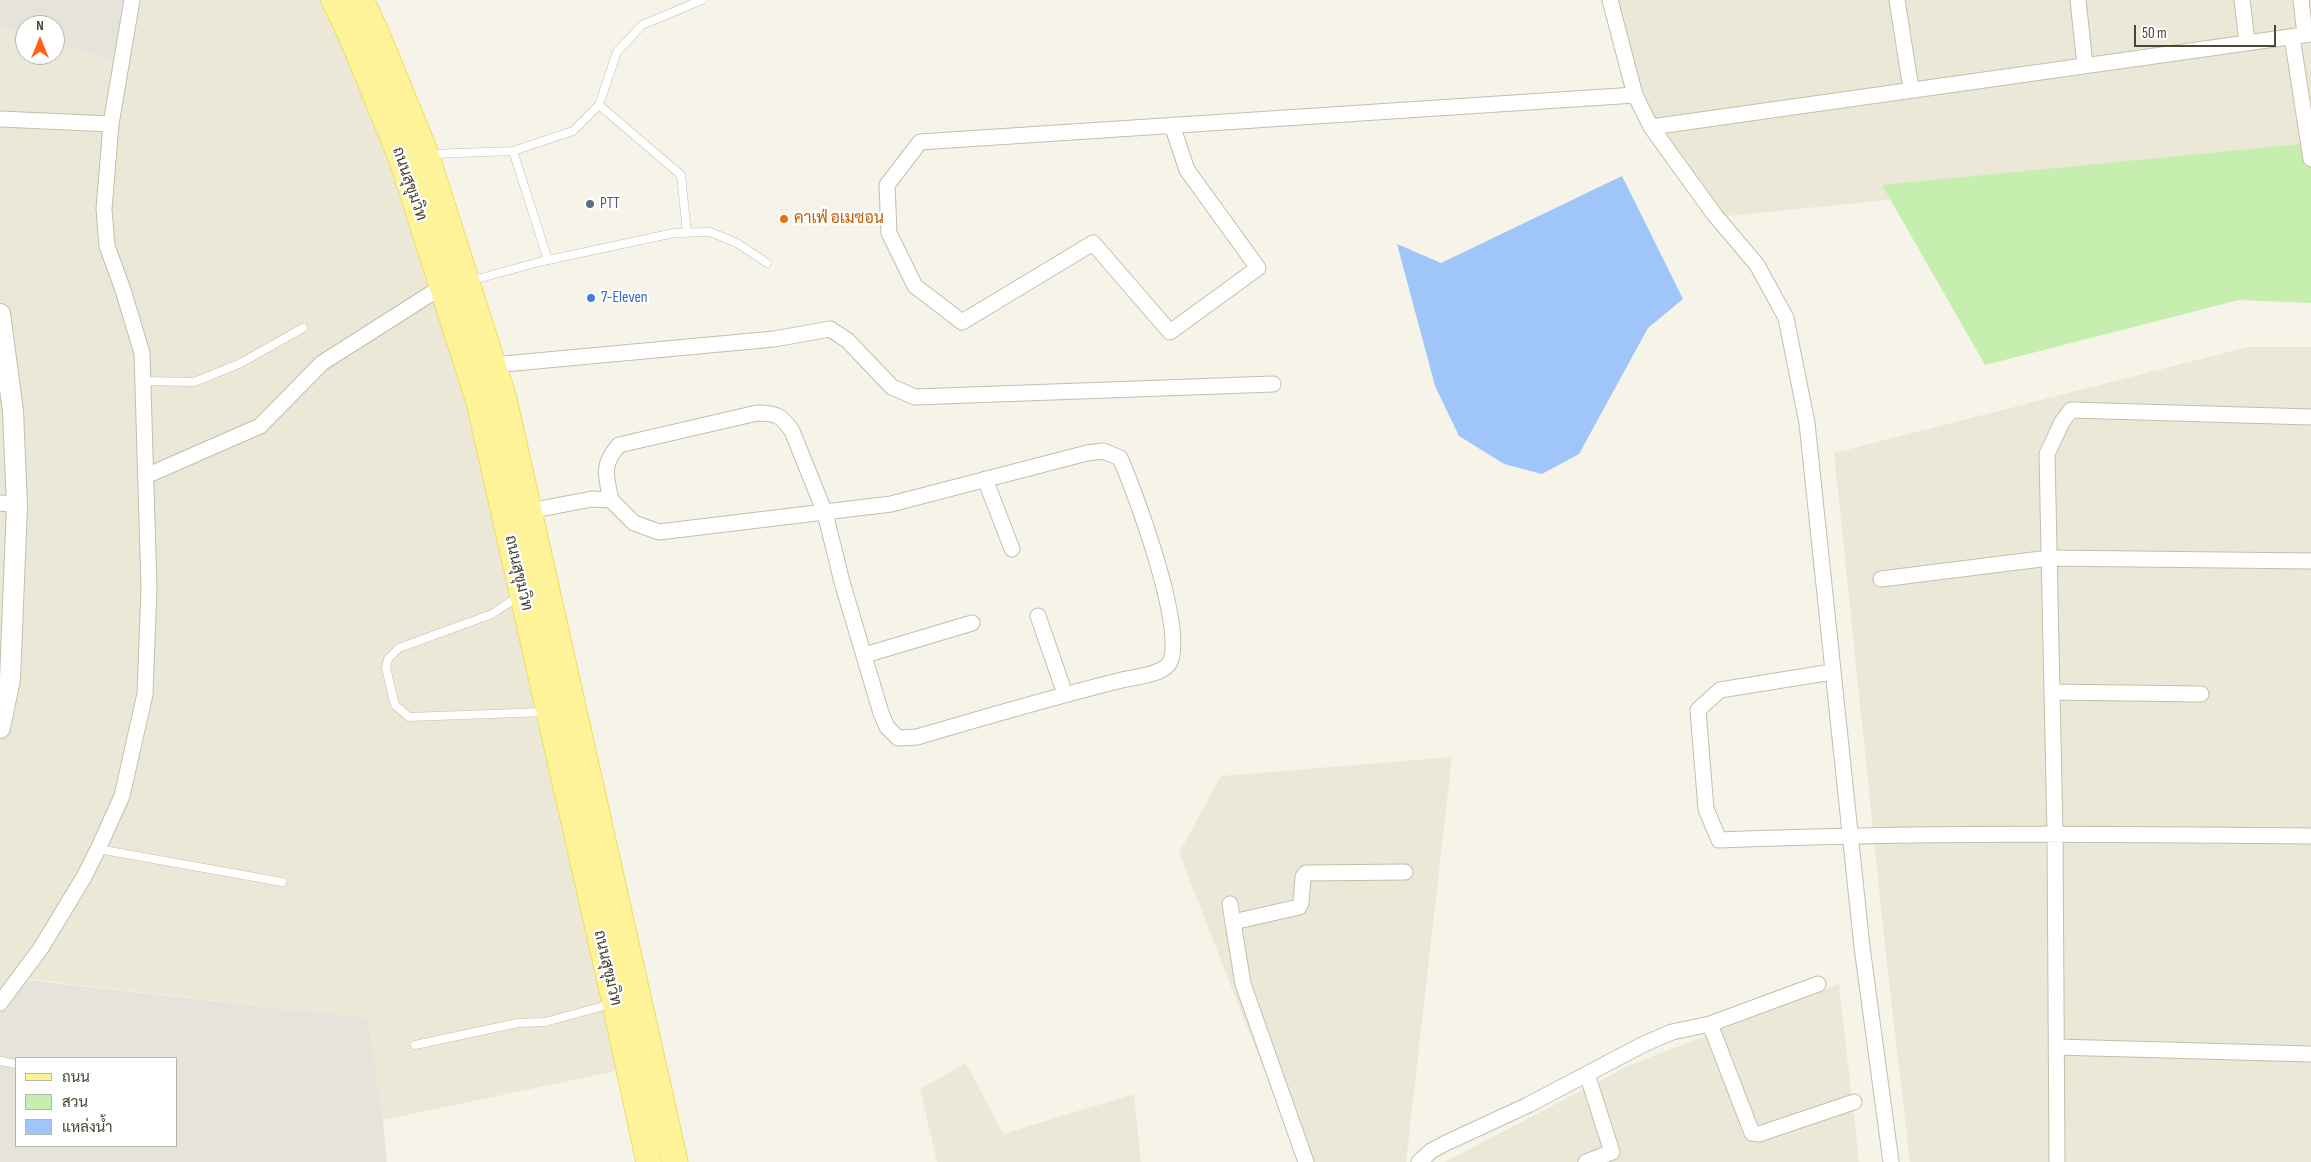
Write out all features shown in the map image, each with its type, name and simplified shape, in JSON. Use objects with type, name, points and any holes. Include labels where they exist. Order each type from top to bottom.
[{"type":"main road","name":"ถนนสุขุมวิท","points":[[334,0],[352,37],[402,160],[479,402],[615,1003],[649,1162]]},
{"type":"main road","name":"ถนนสุขุมวิท","points":[[361,0],[426,154],[504,399],[675,1162]]},
{"type":"street","points":[[0,1003],[41,948],[84,877],[98,849],[122,796],[145,694],[149,588],[142,353],[123,290],[106,246],[104,209],[111,124],[132,0]]},
{"type":"street","points":[[1610,0],[1635,95],[1651,127],[1714,214],[1757,265],[1786,318],[1807,422],[1862,947],[1891,1162]]},
{"type":"street","points":[[1897,0],[1911,89]]},
{"type":"street","points":[[2078,0],[2085,65]]},
{"type":"street","points":[[2242,0],[2247,42]]},
{"type":"street","points":[[2302,0],[2302,35],[2311,159]]},
{"type":"street","points":[[1651,127],[2302,35]]},
{"type":"street","points":[[1172,126],[1187,170],[1258,268],[1170,332],[1093,243],[962,322],[915,286],[889,233],[887,185],[920,142],[1635,95]]},
{"type":"street","points":[[0,119],[111,124]]},
{"type":"street","points":[[146,476],[260,426],[322,363],[443,286]]},
{"type":"street","points":[[0,314],[13,411],[8,504],[10,679],[0,728]]},
{"type":"street","points":[[493,365],[774,339],[830,329],[848,340],[892,387],[915,396],[1272,384]]},
{"type":"street","points":[[2056,1162],[2055,834],[2047,454],[2062,422],[2072,410],[2311,417]]},
{"type":"street","points":[[825,513],[659,532],[634,523],[611,500],[605,475],[606,464],[609,456],[619,445],[757,413],[773,413],[785,420],[792,431],[825,513],[842,582],[886,728],[898,738],[917,737],[1065,694],[1153,673],[1168,666],[1173,656],[1171,626],[1159,564],[1132,486],[1120,458],[1103,451],[1087,453],[891,504],[825,513]]},
{"type":"street","points":[[986,479],[1012,549]]},
{"type":"street","points":[[529,510],[592,499],[611,500]]},
{"type":"street","points":[[1881,579],[2050,558],[2311,562]]},
{"type":"street","points":[[1038,616],[1065,694]]},
{"type":"street","points":[[865,655],[972,623]]},
{"type":"street","points":[[1832,672],[1720,690],[1698,710],[1706,810],[1719,840],[1850,835],[2311,836]]},
{"type":"street","points":[[2052,692],[2201,694]]},
{"type":"street","points":[[1233,922],[1299,907],[1303,877],[1306,873],[1405,872]]},
{"type":"street","points":[[1230,904],[1243,984],[1306,1162]]},
{"type":"street","points":[[1420,1162],[1431,1152],[1446,1143],[1528,1105],[1644,1044],[1672,1032],[1710,1024],[1818,984]]},
{"type":"street","points":[[1710,1024],[1752,1133],[1759,1134],[1854,1102]]},
{"type":"street","points":[[2056,1047],[2311,1054]]},
{"type":"street","points":[[1586,1162],[1612,1152],[1587,1074]]},
{"type":"lane","points":[[426,154],[513,150],[573,131],[600,105],[617,52],[642,25],[702,0]]},
{"type":"lane","points":[[600,105],[681,175],[687,233]]},
{"type":"lane","points":[[513,150],[548,260]]},
{"type":"lane","points":[[468,282],[548,260],[687,233],[710,232],[737,243],[767,263]]},
{"type":"lane","points":[[143,381],[194,382],[239,364],[303,328]]},
{"type":"lane","points":[[522,594],[492,614],[398,648],[388,659],[386,668],[394,705],[409,717],[549,712]]},
{"type":"lane","points":[[98,849],[282,882]]},
{"type":"lane","points":[[415,1045],[518,1023],[545,1022],[615,1003]]},
{"type":"lane","points":[[0,1061],[15,1064]]},
{"type":"shaded area","points":[[0,0],[132,0],[122,65],[65,46],[65,15],[15,15],[15,31],[0,26]]},
{"type":"shaded area","points":[[132,0],[330,0],[441,290],[626,1069],[383,1120],[366,1018],[19,978],[0,1003],[0,26],[15,31],[15,65],[65,65],[65,46],[121,65]]},
{"type":"shaded area","points":[[1612,0],[2311,0],[2311,158],[1717,217],[1638,98]]},
{"type":"shaded area","points":[[2248,347],[2311,347],[2311,1162],[1910,1162],[1887,965],[1834,453]]},
{"type":"shaded area","points":[[1452,757],[1406,1162],[1300,1162],[1179,853],[1221,776]]},
{"type":"shaded area","points":[[18,979],[367,1018],[383,1120],[387,1162],[0,1162],[0,1003]]},
{"type":"shaded area","points":[[1839,984],[1859,1162],[1445,1162],[1630,1065]]},
{"type":"shaded area","points":[[966,1063],[1003,1134],[1134,1094],[1141,1162],[937,1162],[920,1089]]},
{"type":"green space","points":[[2311,143],[2311,303],[2239,300],[1985,365],[1882,185]]},
{"type":"water","points":[[1622,176],[1683,299],[1648,328],[1579,454],[1542,474],[1504,464],[1459,436],[1435,386],[1397,244],[1441,263]]},
{"type":"place","name":"PTT","points":[[590,204]]},
{"type":"place","name":"คาเฟ่ อเมซอน","points":[[784,219]]},
{"type":"place","name":"7-Eleven","points":[[591,298]]}]
